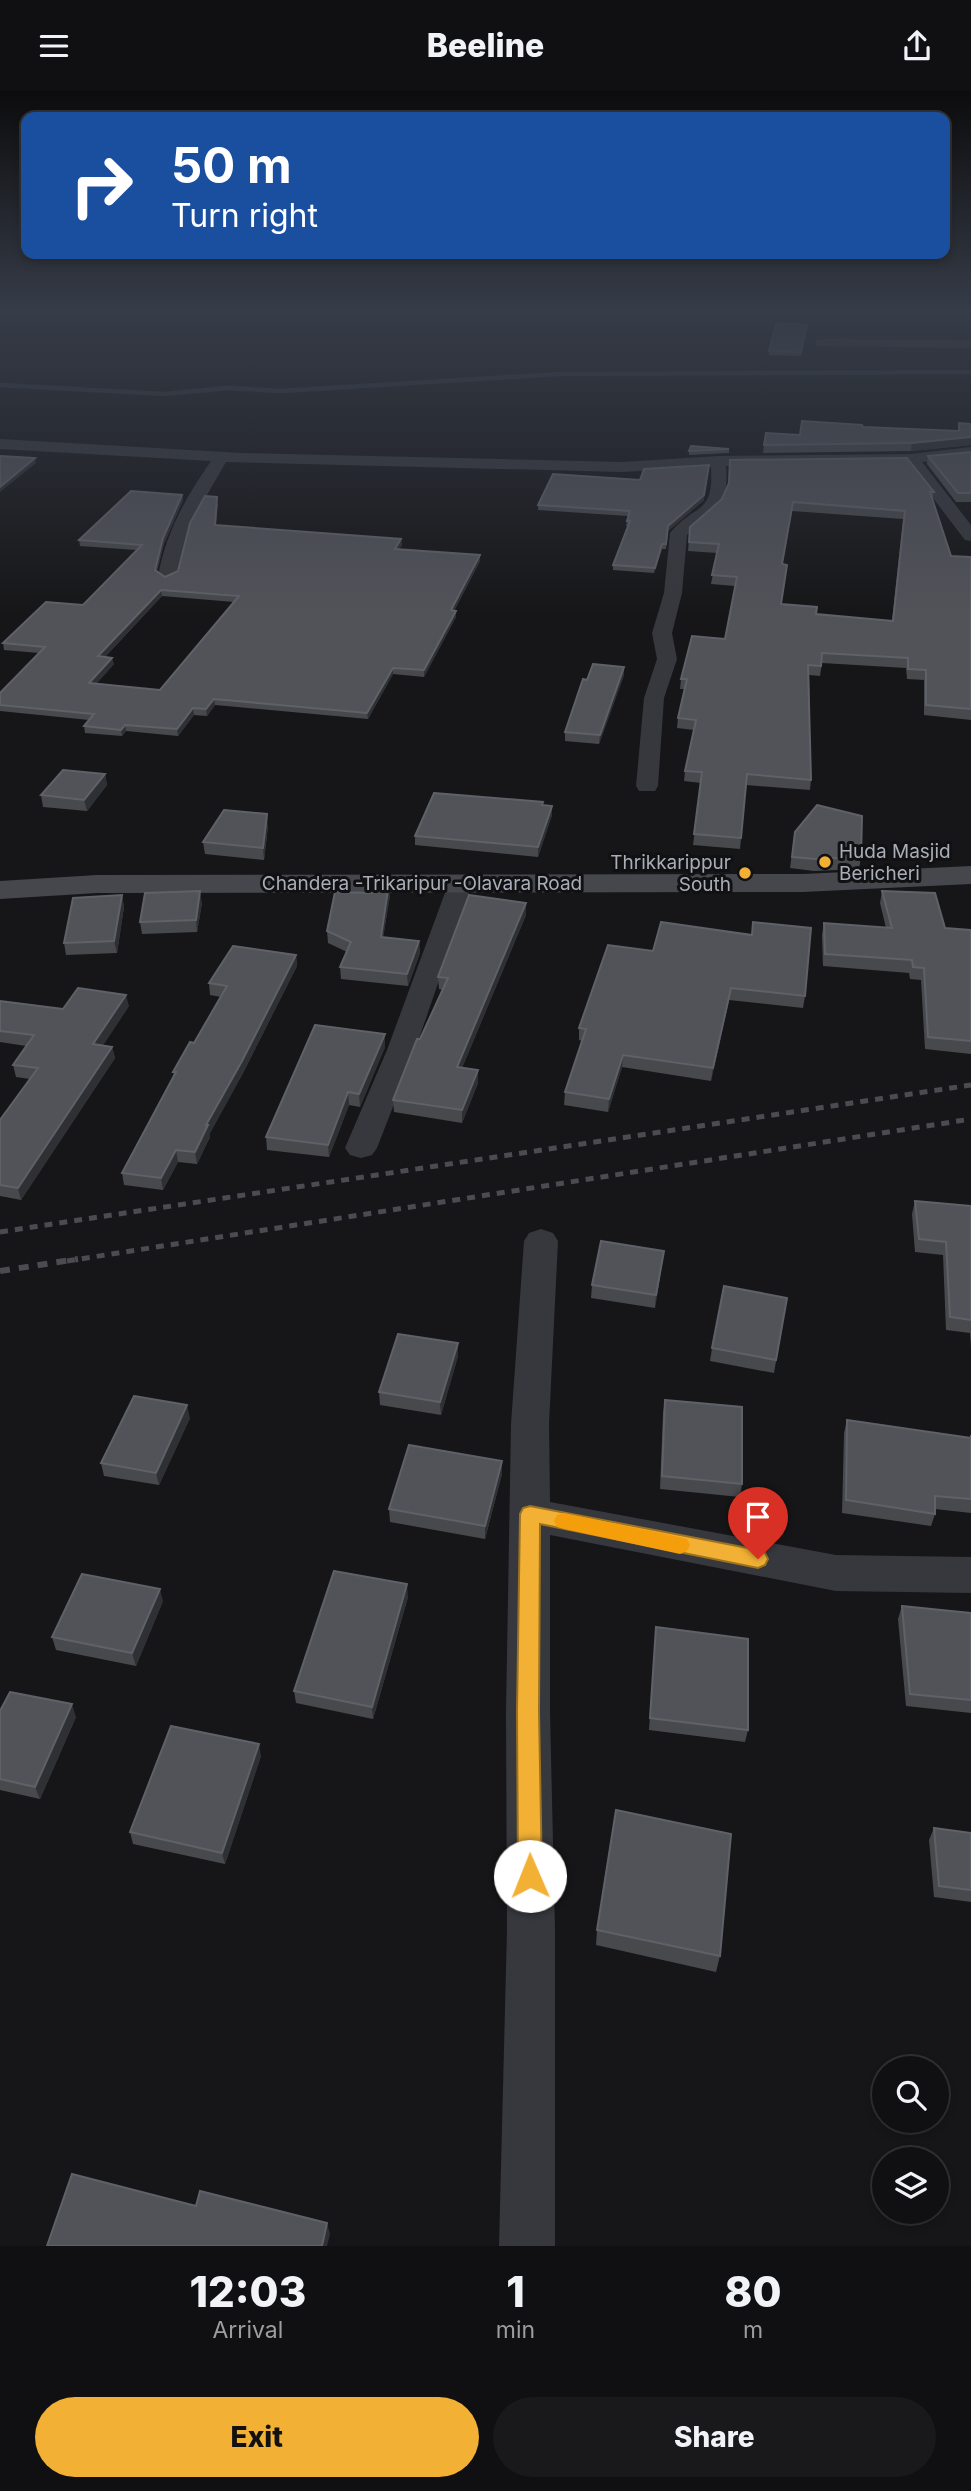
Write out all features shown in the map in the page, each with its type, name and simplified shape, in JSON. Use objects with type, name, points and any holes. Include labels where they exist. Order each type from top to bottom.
[{"type":"main road","name":"Chandera -Trikaripur -Olavara Road","points":[[0,890],[97,884],[803,883],[971,875]]},
{"type":"street","points":[[0,444],[221,457],[622,467],[718,461],[911,459],[971,452]]},
{"type":"street","points":[[167,576],[171,547],[180,526],[221,457]]},
{"type":"street","points":[[911,459],[971,536]]},
{"type":"street","points":[[647,786],[654,698],[667,659],[662,633],[673,593],[679,533],[711,511],[720,495],[718,461]]},
{"type":"street","points":[[361,1148],[401,1049],[461,882]]},
{"type":"street","points":[[527,2246],[531,1930],[528,1712],[530,1424],[541,1241]]},
{"type":"street","points":[[530,1514],[836,1573],[971,1575]]},
{"type":"building","points":[[802,421],[863,427],[959,431],[959,423],[971,424],[971,437],[912,443],[764,445],[766,433],[800,435]]},
{"type":"building","points":[[691,446],[729,449],[689,451]]},
{"type":"building","points":[[971,452],[971,493],[958,493],[928,456]]},
{"type":"building","points":[[0,456],[35,458],[0,487]]},
{"type":"building","points":[[907,458],[934,492],[930,492],[951,556],[971,557],[971,709],[926,705],[926,670],[908,669],[908,658],[822,653],[821,666],[808,665],[811,780],[747,774],[741,838],[694,834],[702,772],[685,771],[696,720],[678,718],[687,679],[681,679],[692,636],[725,639],[737,577],[712,575],[719,544],[689,542],[690,527],[722,499],[729,483],[730,460]],"holes":[[[793,502],[905,511],[893,621],[816,614],[817,607],[781,604],[787,565],[782,564]]]},
{"type":"building","points":[[709,465],[704,495],[668,526],[666,544],[662,544],[655,568],[613,565],[630,521],[627,521],[630,511],[538,505],[553,474],[640,480],[644,469]]},
{"type":"building","points":[[131,491],[182,495],[163,538],[155,570],[165,577],[178,571],[190,523],[205,496],[217,497],[215,525],[401,539],[395,549],[480,555],[451,610],[456,611],[424,670],[393,668],[367,713],[214,699],[206,709],[193,708],[177,729],[125,725],[121,730],[84,726],[94,714],[0,705],[0,693],[45,647],[3,643],[46,602],[83,605],[142,545],[79,540]],"holes":[[[161,590],[239,596],[160,690],[89,683],[112,658],[98,656]]]},
{"type":"building","points":[[593,664],[624,667],[600,735],[565,732],[583,679],[587,680]]},
{"type":"building","points":[[63,770],[105,774],[84,800],[41,795]]},
{"type":"building","points":[[434,793],[543,802],[542,805],[552,806],[538,847],[415,836]]},
{"type":"building","points":[[817,805],[862,816],[861,857],[792,857],[795,832]]},
{"type":"building","points":[[224,810],[267,814],[263,848],[203,842]]},
{"type":"building","points":[[377,883],[389,883],[381,937],[419,941],[407,974],[340,967],[351,942],[327,931],[335,892],[372,893]]},
{"type":"building","points":[[200,891],[196,920],[140,922],[145,893]]},
{"type":"building","points":[[882,891],[935,893],[945,928],[971,930],[971,1041],[928,1037],[924,968],[913,967],[912,960],[825,954],[824,923],[892,928]]},
{"type":"building","points":[[122,895],[114,941],[64,943],[73,898]]},
{"type":"building","points":[[469,895],[526,903],[457,1067],[478,1070],[462,1110],[393,1100],[417,1039],[420,1039],[448,978],[438,977]]},
{"type":"building","points":[[661,922],[752,935],[753,922],[811,928],[805,996],[731,988],[713,1068],[623,1055],[609,1099],[565,1092],[586,1029],[579,1028],[608,945],[653,951]]},
{"type":"building","points":[[233,946],[296,955],[206,1125],[195,1152],[176,1150],[161,1178],[122,1173],[176,1072],[173,1072],[190,1042],[194,1043],[227,986],[209,983]]},
{"type":"building","points":[[78,988],[126,995],[93,1044],[112,1047],[18,1188],[0,1185],[0,1120],[38,1068],[13,1065],[34,1035],[0,1031],[0,1001],[63,1009]]},
{"type":"building","points":[[315,1025],[385,1034],[359,1094],[348,1092],[328,1145],[266,1137]]},
{"type":"building","points":[[915,1201],[971,1206],[971,1320],[950,1317],[946,1242],[919,1239]]},
{"type":"building","points":[[601,1241],[664,1251],[656,1295],[592,1285]]},
{"type":"building","points":[[724,1286],[787,1298],[776,1360],[712,1348]]},
{"type":"building","points":[[398,1334],[458,1343],[440,1402],[379,1392]]},
{"type":"building","points":[[134,1396],[187,1405],[156,1473],[101,1463]]},
{"type":"building","points":[[665,1400],[742,1407],[742,1484],[662,1476]]},
{"type":"building","points":[[847,1420],[971,1438],[971,1499],[935,1496],[935,1514],[846,1500]]},
{"type":"building","points":[[409,1445],[502,1461],[485,1526],[389,1509]]},
{"type":"building","points":[[334,1571],[407,1584],[372,1707],[294,1691]]},
{"type":"building","points":[[82,1574],[160,1589],[132,1653],[52,1637]]},
{"type":"building","points":[[902,1606],[971,1613],[971,1700],[910,1694]]},
{"type":"building","points":[[656,1627],[748,1639],[748,1730],[650,1718]]},
{"type":"building","points":[[10,1692],[72,1704],[35,1787],[0,1779],[0,1711]]},
{"type":"building","points":[[171,1726],[259,1744],[222,1853],[130,1832]]},
{"type":"building","points":[[616,1810],[731,1834],[720,1956],[597,1930]]},
{"type":"building","points":[[934,1828],[971,1833],[971,1890],[939,1886]]},
{"type":"building","points":[[72,2174],[196,2206],[200,2191],[327,2223],[322,2246],[47,2246]]},
{"type":"railway","points":[[0,1232],[971,1085]]},
{"type":"railway","points":[[67,1261],[971,1119]]},
{"type":"railway","points":[[0,1271],[78,1259]]},
{"type":"slow traffic","points":[[564,1521],[680,1545]]},
{"type":"place","name":"Huda Masjid Bericheri","points":[[825,862]]},
{"type":"place","name":"Thrikkarippur South","points":[[745,873]]},
{"type":"route","points":[[530,1876],[530,1514],[758,1559]]}]
